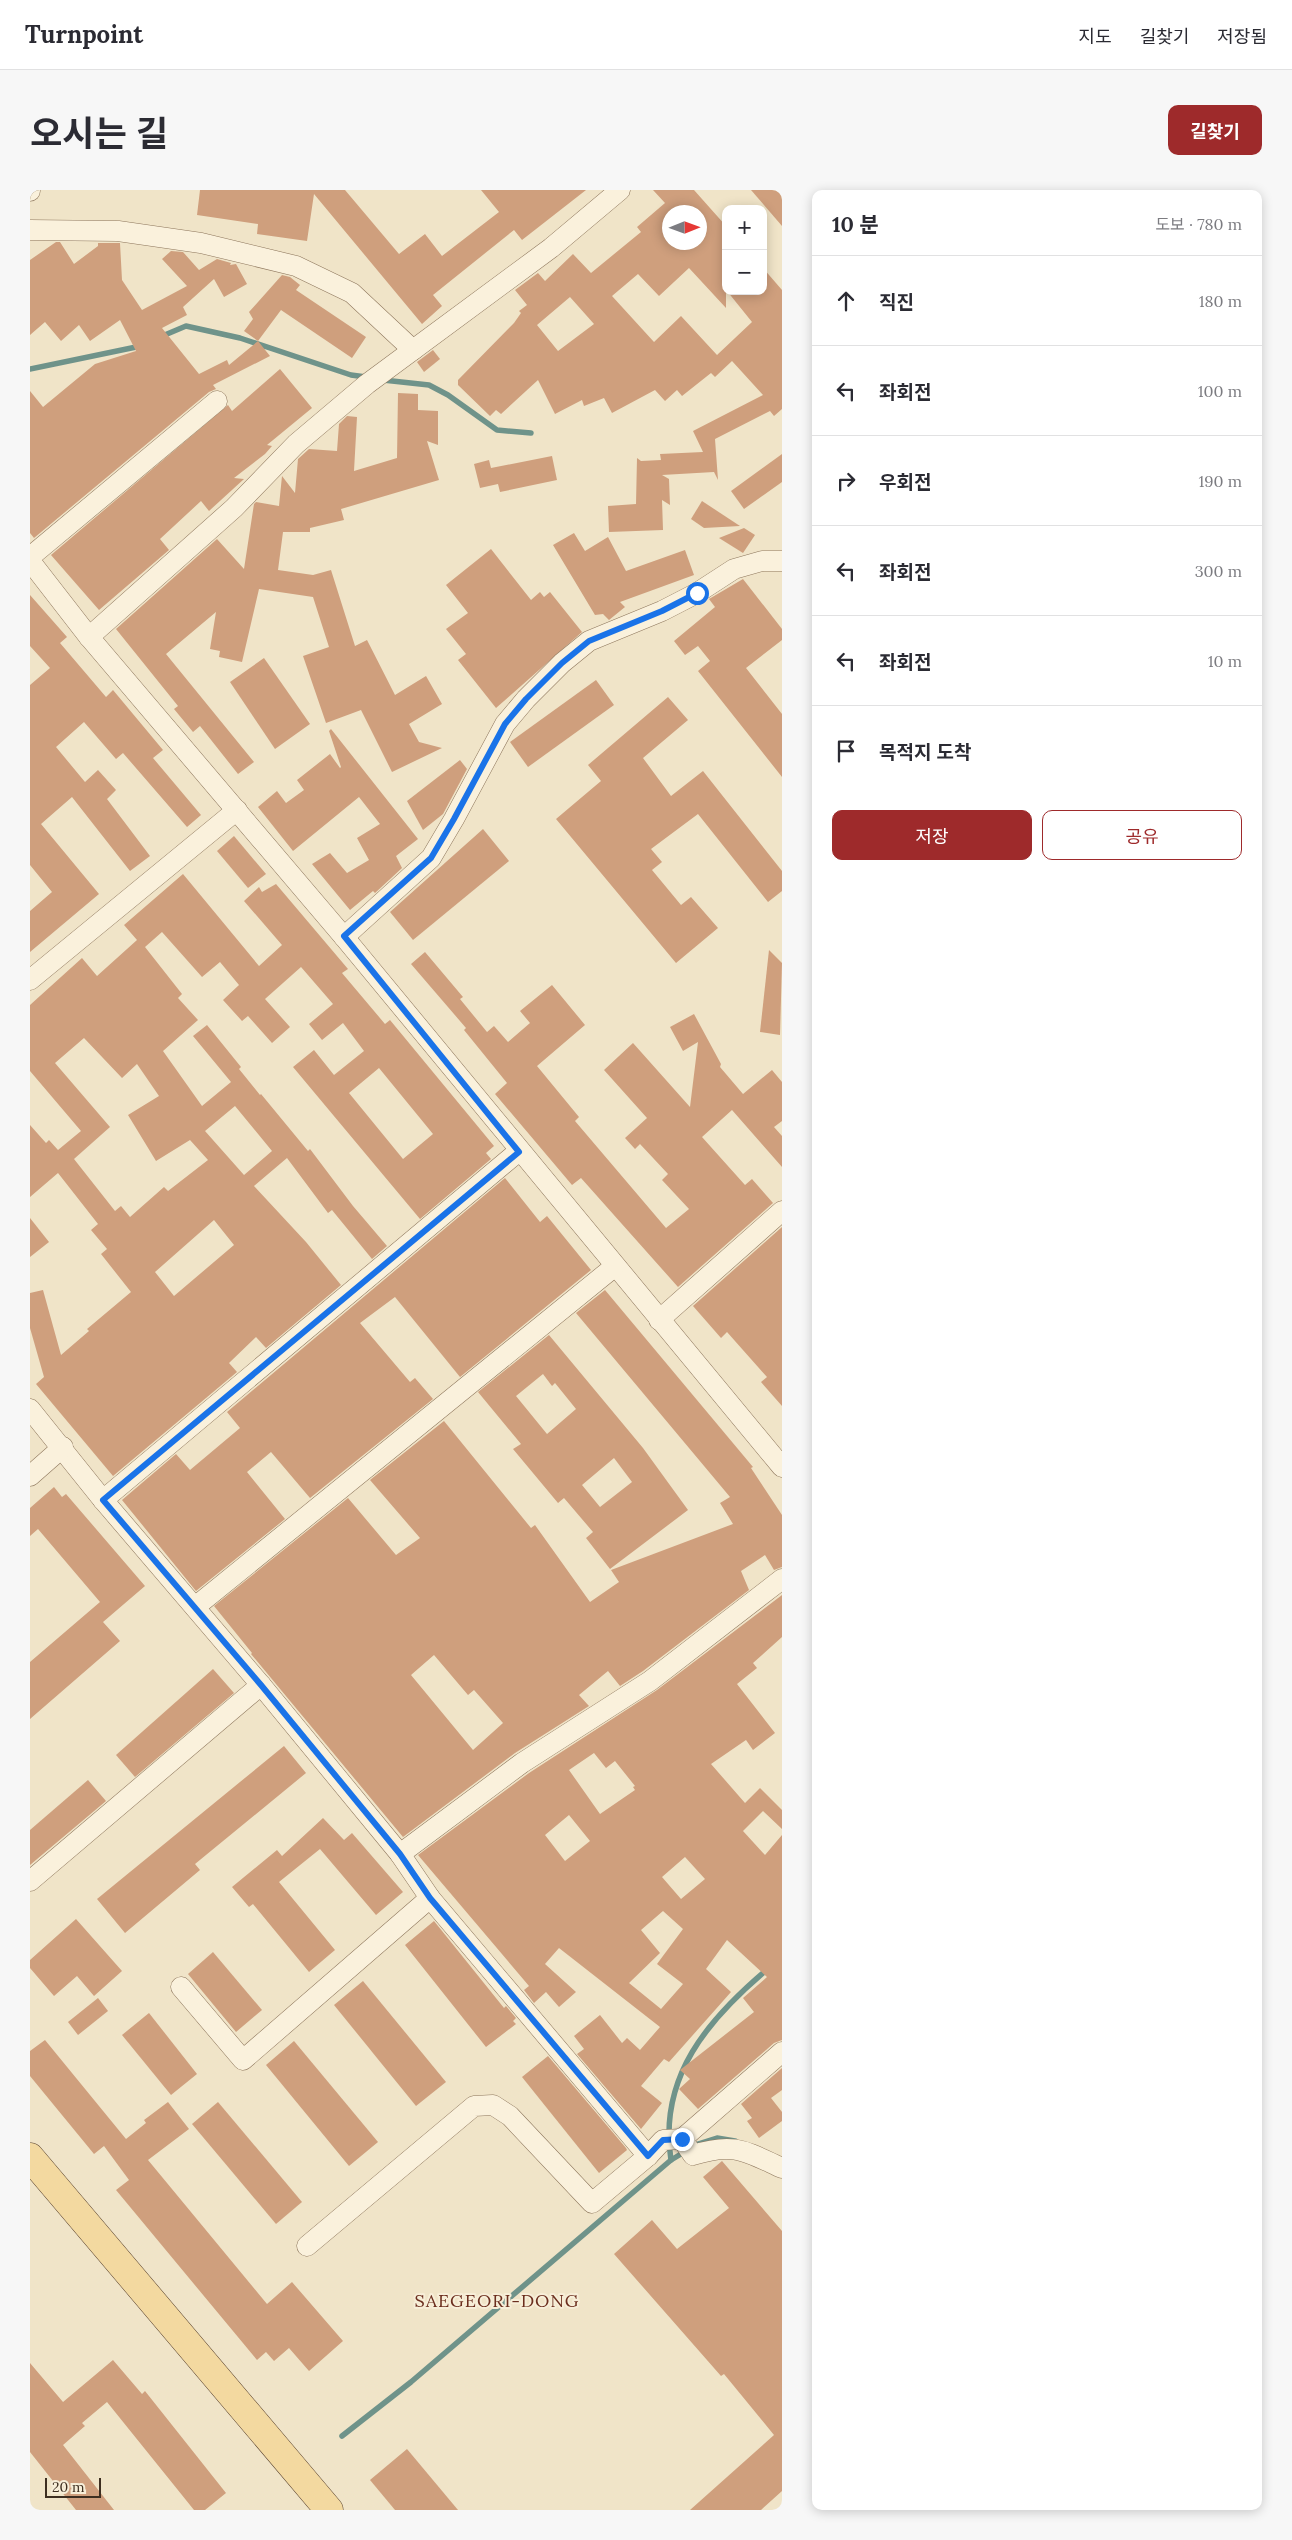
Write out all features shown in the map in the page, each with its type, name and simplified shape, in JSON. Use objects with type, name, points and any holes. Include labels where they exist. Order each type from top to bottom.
[{"type":"main road","points":[[30,2157],[329,2510]]},
{"type":"street","points":[[89,637],[234,508],[296,444],[367,384],[551,248],[620,190]]},
{"type":"street","points":[[30,230],[118,231],[201,243],[296,266],[352,293],[413,350]]},
{"type":"street","points":[[30,557],[217,401]]},
{"type":"street","points":[[344,936],[431,858],[505,724],[526,699],[562,663],[589,641],[662,611],[697,593],[734,569],[762,561],[782,560]]},
{"type":"street","points":[[30,561],[89,637],[344,936],[519,1152],[782,1467]]},
{"type":"street","points":[[30,980],[236,810]]},
{"type":"street","points":[[103,1500],[519,1152]]},
{"type":"street","points":[[659,1320],[782,1211]]},
{"type":"street","points":[[195,1607],[614,1267]]},
{"type":"street","points":[[30,1409],[63,1447],[103,1500],[261,1685],[400,1854],[430,1898],[648,2156]]},
{"type":"street","points":[[30,1476],[63,1447]]},
{"type":"street","points":[[400,1854],[522,1763],[650,1681],[782,1579]]},
{"type":"street","points":[[30,1881],[261,1685]]},
{"type":"street","points":[[181,1987],[243,2060],[430,1898]]},
{"type":"street","points":[[307,2246],[474,2106],[493,2105],[510,2116],[592,2203],[648,2156],[680,2144],[782,2052]]},
{"type":"street","points":[[680,2144],[712,2149],[740,2149],[782,2168]]},
{"type":"building","points":[[200,190],[345,190],[399,254],[425,234],[442,256],[499,212],[481,190],[586,190],[522,240],[514,230],[433,295],[442,306],[422,324],[314,194],[307,241],[257,234],[258,224],[197,215]]},
{"type":"building","points":[[653,190],[694,190],[722,222],[722,295],[726,295],[726,308],[689,268],[659,296],[638,274],[612,296],[654,342],[681,316],[717,355],[752,322],[730,295],[767,295],[767,273],[782,290],[782,409],[774,416],[770,411],[715,439],[718,480],[714,472],[662,475],[669,479],[670,505],[662,500],[663,530],[609,532],[608,506],[636,504],[637,458],[641,461],[661,460],[660,454],[703,452],[693,431],[763,395],[732,361],[715,377],[711,373],[682,396],[677,390],[665,401],[655,390],[612,413],[604,398],[584,406],[582,400],[555,414],[538,380],[501,414],[496,410],[490,416],[458,385],[458,380],[514,323],[521,313],[519,311],[527,305],[515,290],[538,273],[545,281],[573,254],[591,273],[641,232],[637,227],[662,206],[662,250],[707,250],[707,205],[663,205],[665,203]],"holes":[[[570,297],[594,324],[558,351],[537,325]]]},
{"type":"building","points":[[751,190],[782,190],[782,226],[767,209],[767,205],[764,205]]},
{"type":"building","points":[[56,242],[60,242],[74,264],[98,246],[98,243],[120,243],[122,280],[142,310],[187,286],[162,259],[171,251],[183,252],[199,270],[217,259],[231,263],[230,265],[236,264],[247,284],[224,297],[214,279],[183,307],[187,315],[162,328],[199,374],[227,360],[229,365],[258,341],[270,356],[213,385],[216,389],[209,392],[34,538],[30,533],[30,391],[43,407],[95,364],[136,351],[120,320],[90,341],[79,325],[61,341],[45,322],[30,335],[30,260]]},
{"type":"building","points":[[282,275],[290,277],[300,285],[296,290],[366,337],[352,358],[281,310],[258,341],[244,331],[253,319],[249,312]]},
{"type":"building","points":[[433,350],[440,359],[424,372],[417,362]]},
{"type":"building","points":[[280,369],[312,408],[267,445],[272,446],[265,454],[234,478],[244,479],[209,511],[201,501],[160,539],[169,550],[99,610],[51,555],[228,405],[232,411]]},
{"type":"building","points":[[398,393],[418,394],[418,410],[438,411],[438,445],[427,441],[439,480],[341,509],[344,520],[310,528],[310,532],[283,532],[278,570],[313,575],[331,570],[355,646],[367,640],[395,695],[426,676],[442,704],[409,724],[419,742],[442,748],[392,772],[361,710],[326,723],[303,656],[329,647],[313,597],[259,589],[242,662],[219,657],[220,651],[210,649],[216,612],[166,654],[254,762],[238,774],[200,726],[193,732],[174,709],[178,706],[116,629],[217,539],[244,569],[254,504],[256,502],[279,506],[282,476],[295,493],[298,459],[309,449],[337,451],[339,424],[347,416],[357,417],[354,471],[397,458]]},
{"type":"building","points":[[782,454],[782,482],[744,509],[731,491]]},
{"type":"building","points":[[552,456],[557,480],[500,492],[498,484],[480,488],[474,464],[489,460],[491,468]]},
{"type":"building","points":[[702,501],[740,526],[704,528],[691,519]]},
{"type":"building","points":[[744,528],[755,535],[743,553],[719,538]]},
{"type":"building","points":[[574,533],[585,551],[608,537],[626,571],[685,550],[694,575],[620,602],[625,607],[609,620],[603,614],[595,615],[553,545]]},
{"type":"building","points":[[491,549],[531,600],[540,592],[544,597],[550,592],[582,632],[496,708],[458,660],[466,654],[446,629],[468,613],[446,585]]},
{"type":"building","points":[[743,579],[782,629],[782,640],[746,668],[782,714],[782,777],[698,671],[710,661],[698,646],[685,655],[674,641],[715,607],[709,599]]},
{"type":"building","points":[[30,595],[67,637],[60,643],[106,697],[113,690],[163,750],[153,758],[201,815],[187,827],[123,753],[116,759],[84,722],[56,747],[85,782],[98,770],[116,790],[107,799],[150,856],[130,871],[72,797],[41,824],[99,894],[30,952],[30,911],[52,892],[30,865],[30,685],[50,668],[30,646]]},
{"type":"building","points":[[264,658],[310,724],[275,749],[230,682]]},
{"type":"building","points":[[596,680],[614,705],[528,767],[510,742]]},
{"type":"building","points":[[668,697],[688,720],[643,758],[671,796],[703,771],[782,871],[782,891],[768,902],[698,814],[651,849],[662,862],[652,870],[681,905],[691,897],[718,928],[676,963],[556,819],[601,781],[588,765]]},
{"type":"building","points":[[331,729],[418,839],[396,856],[402,868],[375,893],[373,891],[350,910],[312,864],[330,853],[347,873],[369,860],[357,838],[380,824],[359,797],[293,851],[258,807],[277,791],[286,803],[304,790],[297,780],[330,754],[341,767],[329,731]]},
{"type":"building","points":[[460,760],[467,769],[443,814],[423,830],[407,801]]},
{"type":"building","points":[[483,829],[509,861],[413,940],[390,912]]},
{"type":"building","points":[[234,836],[266,874],[248,888],[217,851]]},
{"type":"building","points":[[183,874],[259,966],[282,945],[244,901],[259,887],[262,892],[276,884],[348,969],[342,973],[385,1024],[390,1020],[494,1146],[486,1153],[491,1159],[420,1219],[293,1067],[314,1050],[334,1075],[364,1051],[343,1023],[322,1040],[309,1024],[333,1004],[301,967],[265,999],[290,1027],[272,1043],[248,1016],[242,1021],[223,1000],[239,985],[220,962],[202,977],[162,932],[145,947],[182,994],[178,998],[198,1020],[163,1051],[202,1106],[231,1082],[193,1036],[207,1025],[241,1067],[239,1069],[260,1095],[308,1151],[310,1149],[353,1206],[387,1246],[372,1259],[332,1210],[328,1213],[287,1158],[254,1186],[306,1242],[341,1285],[266,1348],[256,1337],[229,1363],[237,1372],[113,1476],[36,1384],[44,1377],[30,1328],[30,1293],[43,1290],[61,1355],[89,1331],[87,1329],[131,1292],[101,1254],[107,1249],[91,1230],[98,1224],[58,1173],[30,1197],[30,1125],[46,1143],[49,1140],[58,1150],[81,1131],[30,1071],[30,1005],[82,958],[97,976],[137,940],[124,925]],"holes":[[[84,1038],[122,1078],[137,1064],[159,1096],[128,1115],[156,1161],[190,1140],[208,1160],[168,1191],[164,1187],[130,1217],[121,1206],[115,1211],[74,1159],[110,1127],[55,1063]],[[379,1068],[433,1134],[403,1159],[349,1093]],[[235,1106],[272,1151],[244,1175],[205,1131]],[[214,1220],[234,1245],[174,1296],[155,1272]]]},
{"type":"building","points":[[769,950],[782,963],[780,1035],[760,1032]]},
{"type":"building","points":[[425,952],[463,997],[460,999],[487,1032],[494,1026],[508,1042],[530,1023],[520,1011],[552,985],[585,1025],[537,1066],[579,1117],[575,1121],[666,1228],[689,1209],[662,1180],[668,1174],[640,1144],[635,1149],[625,1138],[647,1118],[604,1070],[633,1043],[690,1107],[698,1042],[683,1051],[670,1027],[694,1014],[721,1064],[720,1067],[743,1094],[772,1070],[782,1082],[782,1121],[774,1127],[782,1136],[782,1167],[732,1110],[702,1137],[745,1185],[752,1179],[773,1203],[678,1287],[581,1178],[572,1185],[495,1094],[507,1083],[464,1030],[466,1028],[411,964]]},
{"type":"building","points":[[505,1178],[540,1222],[547,1216],[591,1270],[460,1377],[395,1297],[360,1323],[410,1382],[415,1378],[433,1399],[310,1498],[271,1452],[247,1472],[285,1519],[196,1591],[122,1500],[176,1454],[190,1470],[240,1428],[227,1412]]},
{"type":"building","points":[[30,1218],[49,1242],[30,1257]]},
{"type":"building","points":[[782,1227],[782,1406],[761,1382],[767,1377],[727,1332],[721,1338],[693,1306]]},
{"type":"building","points":[[605,1290],[753,1467],[751,1468],[782,1515],[782,1567],[774,1570],[765,1555],[741,1571],[749,1590],[643,1671],[620,1686],[608,1671],[579,1695],[589,1706],[515,1753],[403,1837],[251,1654],[214,1606],[348,1498],[396,1555],[420,1538],[370,1480],[444,1421],[531,1528],[535,1525],[590,1602],[619,1582],[611,1570],[733,1524],[720,1503],[730,1497],[576,1313]],"holes":[[[434,1655],[468,1695],[474,1690],[503,1723],[473,1750],[411,1675]]]},
{"type":"building","points":[[549,1335],[643,1448],[688,1510],[610,1569],[586,1538],[593,1532],[564,1498],[558,1503],[513,1449],[521,1444],[478,1392]],"holes":[[[543,1374],[552,1386],[555,1383],[576,1409],[547,1434],[516,1396]],[[614,1458],[632,1482],[600,1507],[582,1485]]]},
{"type":"building","points":[[54,1487],[62,1497],[66,1494],[145,1586],[103,1622],[120,1641],[30,1719],[30,1662],[100,1602],[38,1529],[30,1536],[30,1508]]},
{"type":"building","points":[[782,1595],[782,1637],[753,1663],[757,1668],[737,1684],[775,1733],[753,1750],[746,1740],[711,1764],[745,1803],[760,1788],[782,1810],[782,1829],[763,1811],[743,1831],[765,1855],[782,1835],[782,2040],[774,2043],[698,2109],[679,2089],[690,2079],[680,2070],[754,2012],[743,1998],[767,1977],[727,1940],[706,1969],[731,1992],[669,2062],[664,2059],[641,2086],[662,2103],[641,2129],[577,2054],[584,2049],[574,2036],[600,2015],[622,2043],[627,2038],[640,2050],[660,2027],[559,1948],[545,1964],[576,1992],[559,2007],[546,1992],[534,2003],[524,1990],[529,1986],[418,1855],[529,1773],[657,1690]],"holes":[[[594,1753],[606,1768],[615,1761],[635,1786],[633,1787],[635,1790],[600,1814],[569,1770]],[[569,1815],[590,1841],[565,1861],[545,1835]],[[685,1857],[705,1879],[681,1899],[662,1877]],[[663,1911],[683,1929],[657,1964],[683,1984],[661,2009],[629,1983],[660,1953],[641,1930]]]},
{"type":"building","points":[[213,1669],[234,1693],[135,1777],[116,1755]]},
{"type":"building","points":[[284,1746],[306,1773],[195,1864],[200,1870],[125,1933],[97,1899]]},
{"type":"building","points":[[88,1780],[106,1801],[30,1865],[30,1830]]},
{"type":"building","points":[[323,1818],[344,1840],[352,1833],[403,1892],[376,1915],[320,1849],[279,1882],[335,1950],[309,1972],[253,1904],[249,1907],[232,1887],[277,1850],[282,1856]]},
{"type":"building","points":[[76,1919],[122,1971],[94,1996],[77,1976],[54,1996],[30,1968],[30,1960]]},
{"type":"building","points":[[434,1921],[504,2008],[506,2006],[516,2018],[513,2021],[516,2024],[486,2047],[405,1945]]},
{"type":"building","points":[[213,1952],[262,2010],[236,2032],[188,1974]]},
{"type":"building","points":[[363,1981],[446,2082],[416,2106],[334,2005]]},
{"type":"building","points":[[98,1998],[108,2011],[78,2035],[68,2022]]},
{"type":"building","points":[[149,2013],[197,2074],[171,2095],[122,2035]]},
{"type":"building","points":[[45,2040],[126,2139],[146,2123],[144,2120],[168,2102],[189,2129],[148,2160],[267,2304],[292,2282],[343,2341],[309,2371],[289,2348],[274,2361],[266,2352],[257,2360],[116,2190],[129,2180],[104,2146],[94,2154],[30,2076],[30,2051]]},
{"type":"building","points":[[294,2041],[378,2142],[349,2166],[266,2065]]},
{"type":"building","points":[[548,2056],[627,2150],[599,2173],[522,2077]]},
{"type":"building","points":[[782,2068],[782,2090],[771,2098],[782,2112],[782,2121],[759,2138],[747,2121],[752,2118],[741,2104]]},
{"type":"building","points":[[218,2102],[302,2202],[276,2224],[192,2124]]},
{"type":"building","points":[[722,2161],[782,2231],[782,2491],[761,2510],[690,2510],[774,2435],[724,2374],[721,2376],[614,2254],[652,2220],[677,2249],[729,2208],[703,2177]]},
{"type":"building","points":[[113,2360],[142,2394],[145,2391],[226,2493],[205,2510],[194,2510],[107,2402],[82,2423],[85,2426],[63,2445],[114,2510],[76,2510],[30,2452],[30,2363],[63,2402]]},
{"type":"building","points":[[407,2449],[458,2510],[395,2510],[370,2480]]},
{"type":"waterway","points":[[160,337],[186,326],[240,338],[351,375],[366,377]]},
{"type":"waterway","points":[[30,369],[141,346]]},
{"type":"waterway","points":[[383,380],[429,385],[448,395],[497,430],[531,433]]},
{"type":"waterway","points":[[671,2160],[669,2130],[672,2102],[680,2076],[692,2052],[726,2008],[769,1968]]},
{"type":"waterway","points":[[698,2144],[717,2138],[735,2141]]},
{"type":"waterway","points":[[342,2436],[411,2382],[671,2160],[686,2151]]},
{"type":"district","name":"SAEGEORI-DONG","points":[[497,2300]]},
{"type":"route","points":[[682,2139],[663,2140],[648,2156],[430,1898],[400,1854],[261,1685],[103,1500],[519,1152],[344,936],[431,858],[505,724],[526,699],[562,663],[589,641],[662,611],[697,593]]}]
